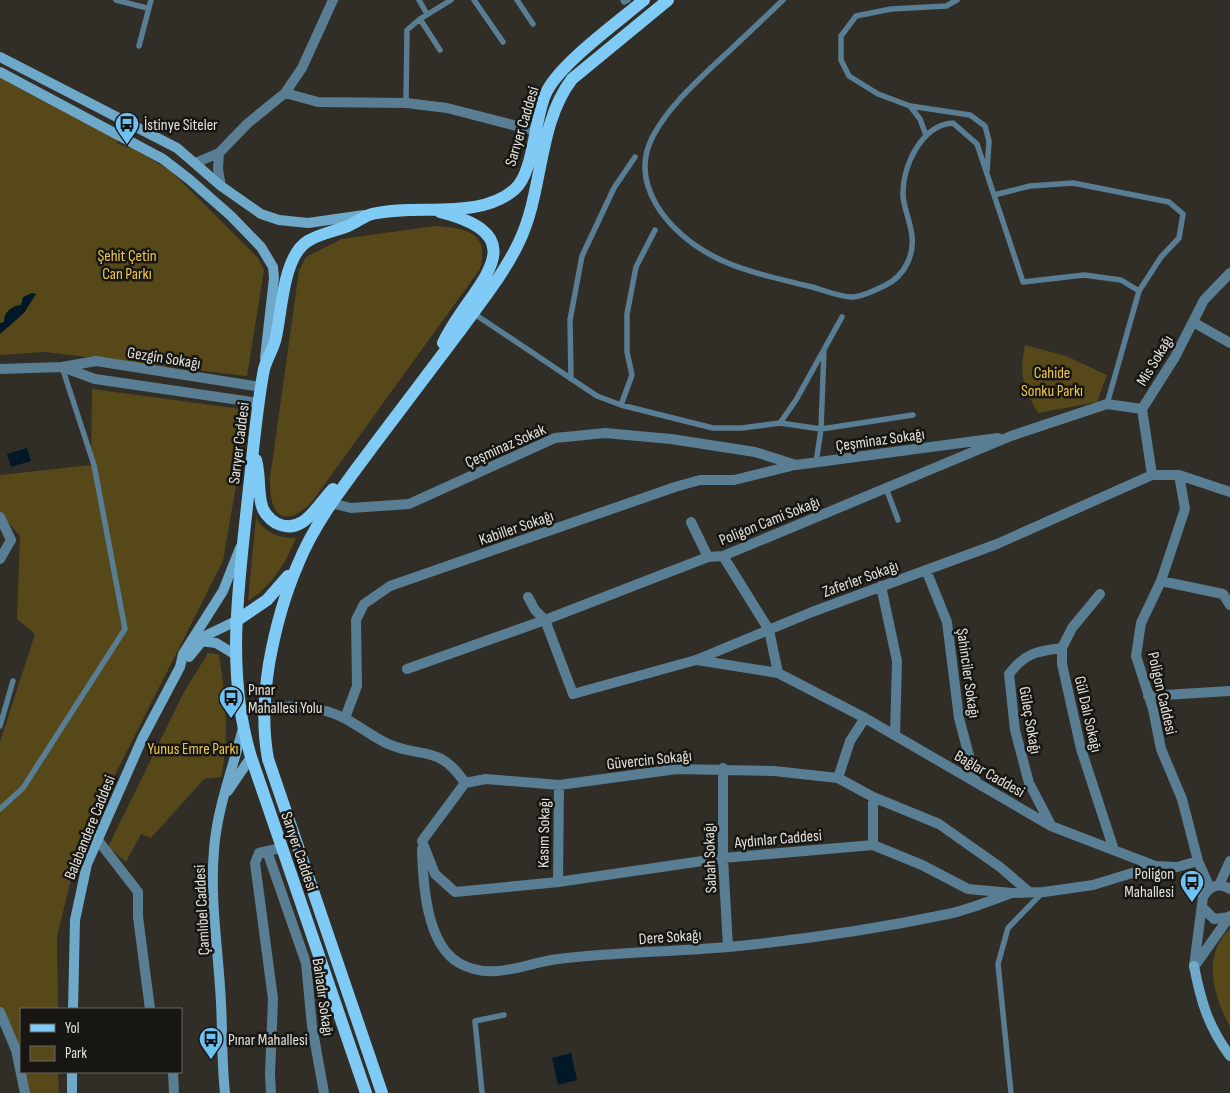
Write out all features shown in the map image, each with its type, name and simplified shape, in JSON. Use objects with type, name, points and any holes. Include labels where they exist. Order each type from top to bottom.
[{"type":"main road","name":"Sarıyer Caddesi","points":[[366,1093],[251,757],[236,690],[236,621],[259,403],[265,366],[275,342],[287,274],[297,252],[306,242],[352,224],[370,214],[414,208],[483,207],[514,190],[525,171],[542,103],[551,84],[571,62],[644,0]]},
{"type":"main road","name":"Sarıyer Caddesi","points":[[382,1093],[268,759],[263,729],[263,708],[274,639],[285,597],[298,563],[331,503],[473,313],[506,266],[520,242],[530,214],[554,113],[562,92],[572,79],[668,0]]},
{"type":"main road","points":[[0,57],[177,148],[221,186],[252,209],[279,220],[308,223],[370,214]]},
{"type":"main road","points":[[0,72],[163,159],[231,216],[261,247],[273,267],[274,278],[265,366]]},
{"type":"main road","points":[[414,208],[442,213],[473,223],[485,232],[490,239],[493,249],[492,266],[447,335],[436,364]]},
{"type":"main road","points":[[254,451],[259,472],[261,505],[271,520],[287,526],[298,525],[308,519],[328,493],[355,471]]},
{"type":"main road","points":[[180,667],[183,654],[223,591],[243,543]]},
{"type":"main road","points":[[180,667],[200,641],[215,630],[236,621],[272,596],[298,563]]},
{"type":"main road","points":[[200,641],[216,643],[236,655]]},
{"type":"main road","name":"Balabandere Caddesi","points":[[73,1008],[75,920],[80,889],[97,839],[143,736],[180,667]]},
{"type":"main road","name":"Çamlıbel Caddesi","points":[[225,1093],[221,1059],[220,989],[212,891],[214,850],[220,811],[243,728]]},
{"type":"main road","points":[[226,794],[251,757],[263,729]]},
{"type":"main road","points":[[1194,966],[1201,1001],[1218,1040],[1230,1056]]},
{"type":"main road","points":[[72,1073],[72,1093]]},
{"type":"street","points":[[194,163],[219,153],[247,124],[285,93],[302,68],[333,0]]},
{"type":"street","points":[[285,93],[318,102],[406,103],[447,108],[536,131]]},
{"type":"street","points":[[219,153],[218,169],[221,186]]},
{"type":"street","name":"Mis Sokağı","points":[[1152,475],[1142,409],[1175,357],[1204,300],[1230,273]]},
{"type":"street","points":[[1193,322],[1230,343]]},
{"type":"street","name":"Gezgin Sokağı","points":[[0,369],[62,367],[96,362],[261,387]]},
{"type":"street","name":"Gezgin Sokağı","points":[[62,367],[95,379],[259,403]]},
{"type":"street","name":"Poligon Cami Sokağı","points":[[407,669],[545,620],[708,557],[723,556],[1011,436],[1107,404],[1142,409]]},
{"type":"street","name":"Çeşminaz Sokak","points":[[331,503],[351,508],[409,504],[555,438],[608,433],[670,439],[755,452]]},
{"type":"street","name":"Çeşminaz Sokağı","points":[[755,452],[796,465],[1011,436]]},
{"type":"street","name":"Kabiller Sokağı","points":[[345,718],[357,686],[356,620],[364,604],[390,586],[675,487],[700,480],[734,480],[796,465]]},
{"type":"street","points":[[1152,475],[1178,475],[1230,492]]},
{"type":"street","name":"Zaferler Sokağı","points":[[545,620],[574,694],[696,660],[881,586],[997,544],[1152,475]]},
{"type":"street","name":"Poligon Caddesi","points":[[1178,475],[1185,509],[1161,581],[1140,623],[1136,656],[1161,749],[1182,800],[1198,861],[1214,887]]},
{"type":"street","points":[[0,517],[11,540],[0,558]]},
{"type":"street","points":[[691,522],[708,557]]},
{"type":"street","points":[[723,556],[769,630],[778,673]]},
{"type":"street","name":"Şahinciler Sokağı","points":[[926,570],[947,622],[959,718],[976,782]]},
{"type":"street","points":[[1161,581],[1223,594],[1230,605]]},
{"type":"street","points":[[881,586],[897,661],[895,735]]},
{"type":"street","points":[[1062,648],[1072,628],[1100,594]]},
{"type":"street","points":[[528,598],[535,610],[545,620]]},
{"type":"street","name":"Güleç Sokağı","points":[[1051,826],[1029,783],[1015,730],[1009,674],[1017,663],[1036,651],[1062,648]]},
{"type":"street","name":"Gül Dalı Sokağı","points":[[1062,648],[1069,703],[1081,749],[1114,850]]},
{"type":"street","name":"Bağlar Caddesi","points":[[696,660],[778,673],[865,718],[1051,826],[1155,866],[1177,867],[1198,861]]},
{"type":"street","points":[[1148,696],[1230,691]]},
{"type":"street","points":[[263,708],[296,705],[321,709],[345,718],[387,744],[434,754],[456,769],[465,783],[422,841]]},
{"type":"street","points":[[838,778],[850,741],[865,718]]},
{"type":"street","name":"Güvercin Sokağı","points":[[465,783],[486,779],[559,785],[677,769],[723,768],[838,778],[873,797],[939,824],[1000,867],[1028,891]]},
{"type":"street","name":"Sabah Sokağı","points":[[723,768],[723,858],[728,946]]},
{"type":"street","name":"Kasım Sokağı","points":[[558,882],[559,785]]},
{"type":"street","points":[[873,797],[873,845]]},
{"type":"street","points":[[97,839],[138,892],[138,917],[150,1008]]},
{"type":"street","name":"Aydınlar Caddesi","points":[[422,841],[434,874],[455,892],[558,882],[723,858],[873,845],[922,865],[968,889],[1012,893],[1044,892],[1093,885],[1155,866]]},
{"type":"street","name":"Dere Sokağı","points":[[422,841],[424,893],[440,943],[458,963],[477,971],[506,971],[557,959],[728,946],[830,934],[950,914],[1012,893]]},
{"type":"street","points":[[271,1093],[273,999],[255,862],[259,853],[281,848]]},
{"type":"street","name":"Bahadır Sokağı","points":[[267,852],[306,963],[312,1026],[324,1093]]},
{"type":"street","points":[[1194,966],[1203,897],[1214,887],[1230,861]]},
{"type":"street","points":[[1214,887],[1230,889]]},
{"type":"street","points":[[1203,908],[1214,919],[1230,916]]},
{"type":"street","points":[[1194,966],[1230,916]]},
{"type":"street","points":[[0,1012],[16,1050],[20,1069]]},
{"type":"street","points":[[21,1073],[25,1093]]},
{"type":"street","points":[[173,1073],[174,1093]]},
{"type":"lane","points":[[116,0],[147,8]]},
{"type":"lane","points":[[139,46],[147,8],[151,0]]},
{"type":"lane","points":[[419,0],[427,14]]},
{"type":"lane","points":[[406,103],[407,30],[420,18],[451,0]]},
{"type":"lane","points":[[474,0],[503,42]]},
{"type":"lane","points":[[518,0],[533,24]]},
{"type":"lane","points":[[623,0],[624,2],[628,0]]},
{"type":"lane","points":[[783,0],[673,105],[652,138],[643,172],[649,193],[660,213],[680,232],[711,255],[761,274],[853,297],[872,292],[894,282],[902,274],[911,255],[912,232],[903,196],[908,164],[926,134],[942,123],[954,122],[977,144],[1022,282],[1084,275],[1121,280],[1139,292]]},
{"type":"lane","points":[[957,0],[946,6],[891,8],[856,16],[841,36],[842,60],[849,76],[878,94],[910,106],[970,115],[984,126],[989,141],[987,173]]},
{"type":"lane","points":[[420,18],[440,50]]},
{"type":"lane","points":[[910,106],[920,119],[926,134]]},
{"type":"lane","points":[[571,379],[570,320],[582,256],[614,188],[634,156]]},
{"type":"lane","points":[[994,195],[1030,186],[1073,183],[1169,202],[1183,214],[1179,238],[1161,257],[1139,292],[1107,404]]},
{"type":"lane","points":[[621,405],[632,375],[627,352],[627,314],[636,267],[655,230]]},
{"type":"lane","points":[[473,313],[597,396],[621,405],[713,428],[742,428],[780,423],[820,429],[913,415]]},
{"type":"lane","points":[[780,423],[796,400],[842,317]]},
{"type":"lane","points":[[816,463],[825,348]]},
{"type":"lane","points":[[0,809],[23,788],[125,629],[94,465],[62,367]]},
{"type":"lane","points":[[886,488],[898,520]]},
{"type":"lane","points":[[0,726],[14,681]]},
{"type":"lane","points":[[1011,1093],[998,964],[1008,928],[1044,892]]},
{"type":"lane","points":[[482,1093],[475,1021],[504,1015]]},
{"type":"green space","name":"Şehit Çetin Can Parkı","points":[[0,78],[117,139],[117,143],[128,148],[131,147],[171,171],[258,258],[264,270],[247,376],[45,352],[0,355]]},
{"type":"green space","points":[[435,226],[465,230],[478,239],[482,256],[480,269],[311,503],[292,516],[279,514],[272,500],[270,478],[299,271],[306,257],[342,239]]},
{"type":"green space","name":"Cahide Sonku Parkı","points":[[1025,345],[1066,356],[1107,375],[1097,402],[1038,413],[1029,396],[1024,380],[1022,365]]},
{"type":"green space","points":[[92,389],[249,410],[223,561],[79,846],[57,937],[58,1008],[20,1008],[20,1073],[58,1073],[59,1093],[20,1093],[13,1051],[0,1022],[0,742],[35,634],[17,619],[20,536],[0,513],[0,475],[91,465]]},
{"type":"green space","points":[[256,518],[273,534],[296,538],[277,574],[257,595],[248,601]]},
{"type":"green space","name":"Yunus Emre Parkı","points":[[208,653],[219,654],[223,685],[226,731],[221,777],[204,779],[151,838],[141,834],[126,862],[108,847],[184,692]]},
{"type":"green space","points":[[1230,929],[1230,1027],[1215,990],[1213,964],[1221,939]]},
{"type":"water","points":[[32,293],[36,294],[24,313],[0,334],[0,323],[4,322],[7,312],[11,308],[21,305],[23,297]]},
{"type":"water","points":[[27,448],[31,461],[11,467],[7,454]]},
{"type":"water","points":[[571,1053],[577,1080],[558,1085],[552,1058]]},
{"type":"place","name":"İstinye Siteler","points":[[127,145]]},
{"type":"place","name":"Pınar Mahallesi Yolu","points":[[231,719]]},
{"type":"place","name":"Poligon Mahallesi","points":[[1192,903]]},
{"type":"place","name":"Pınar Mahallesi","points":[[211,1060]]}]
